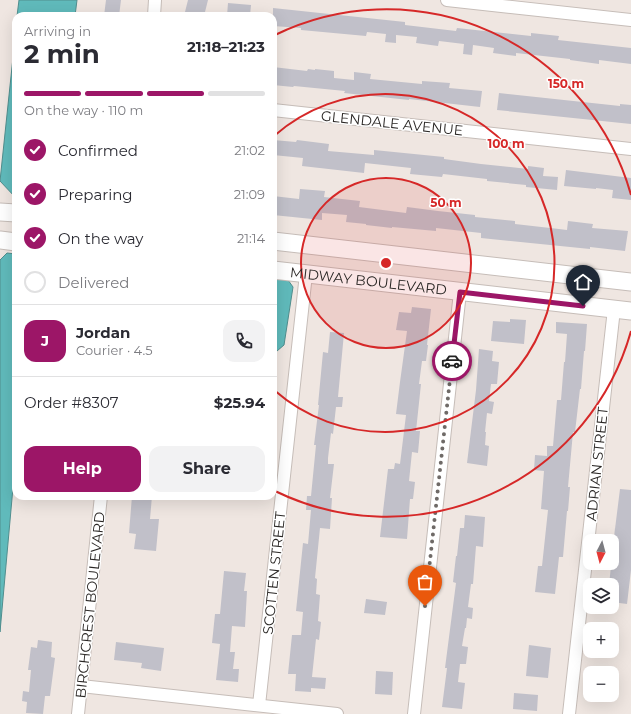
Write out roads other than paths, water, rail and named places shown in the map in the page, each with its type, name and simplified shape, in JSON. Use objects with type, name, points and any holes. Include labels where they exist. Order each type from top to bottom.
[{"type":"street","points":[[154,12],[156,0]]},
{"type":"street","points":[[447,0],[631,20]]},
{"type":"street","name":"GLENDALE AVENUE","points":[[277,110],[631,149]]},
{"type":"street","points":[[0,212],[12,213]]},
{"type":"street","points":[[0,240],[12,242]]},
{"type":"street","name":"MIDWAY BOULEVARD","points":[[277,241],[631,282]]},
{"type":"street","name":"MIDWAY BOULEVARD","points":[[277,270],[631,311]]},
{"type":"street","name":"SCOTTEN STREET","points":[[259,705],[306,274]]},
{"type":"street","points":[[414,714],[460,292]]},
{"type":"street","name":"ADRIAN STREET","points":[[569,714],[614,309]]},
{"type":"street","name":"BIRCHCREST BOULEVARD","points":[[78,714],[101,500]]},
{"type":"street","points":[[81,686],[337,714]]},
{"type":"water","points":[[19,0],[77,0],[76,12],[18,12]]},
{"type":"water","points":[[12,67],[12,194],[0,181]]},
{"type":"water","points":[[7,253],[12,254],[12,498],[0,632],[0,260]]},
{"type":"water","points":[[277,279],[288,280],[293,287],[284,345],[277,351]]}]
